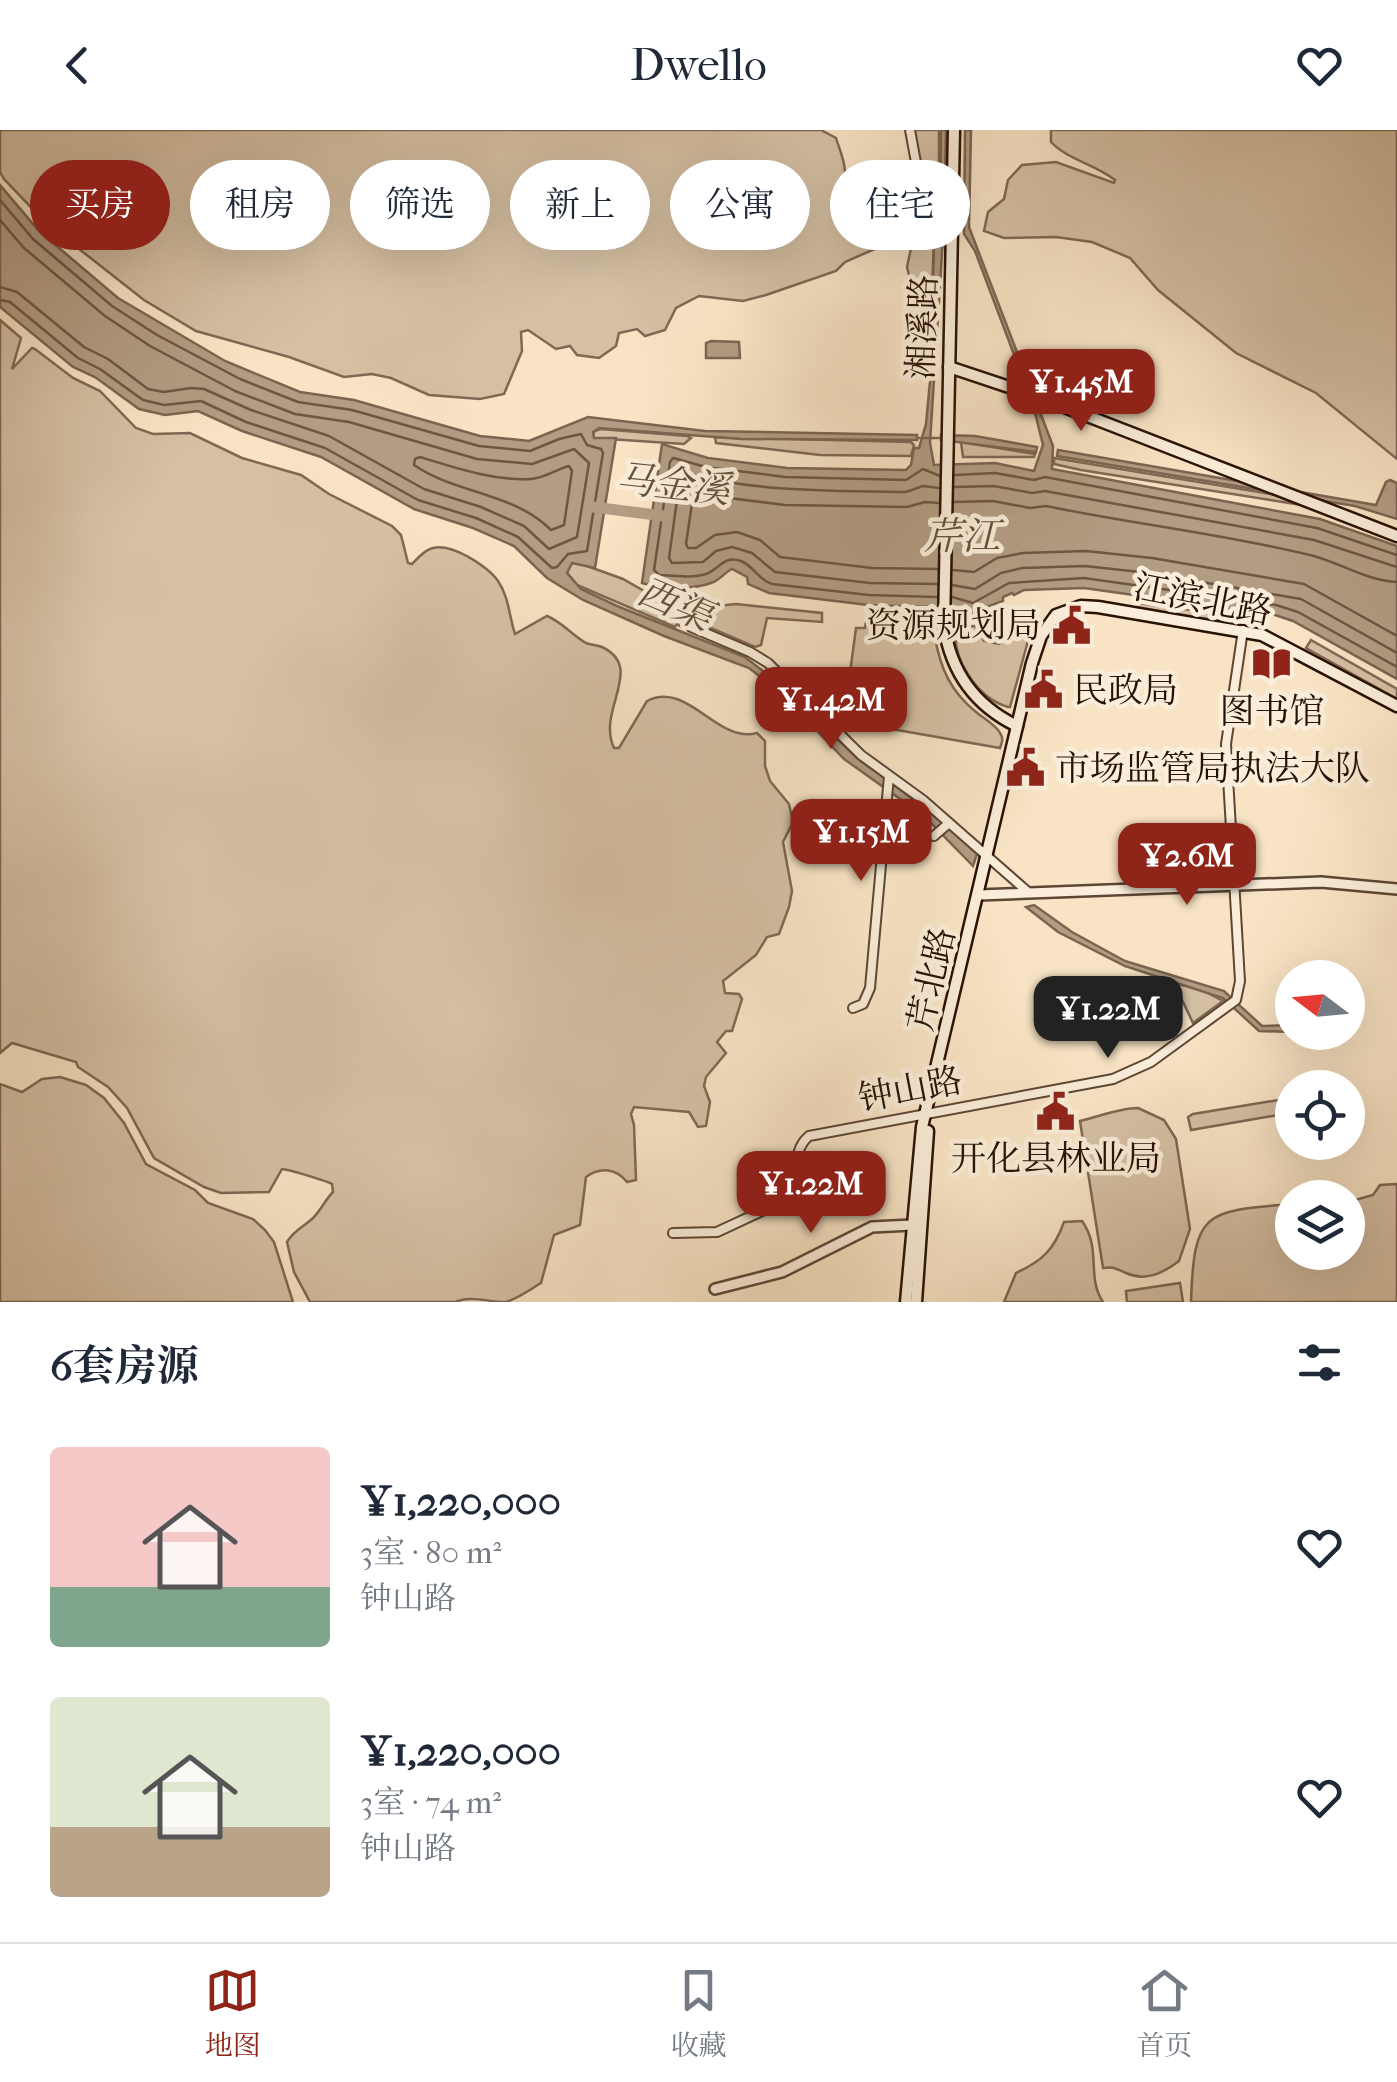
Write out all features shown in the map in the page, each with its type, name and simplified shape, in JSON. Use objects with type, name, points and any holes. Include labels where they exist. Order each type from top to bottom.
[{"type":"main road","name":"湘溪路","points":[[954,130],[954,160]]},
{"type":"main road","name":"湘溪路","points":[[953,250],[944,626],[952,657],[970,691],[991,711],[1017,726]]},
{"type":"main road","points":[[949,367],[1036,396],[1397,536]]},
{"type":"main road","name":"江滨北路","points":[[1047,623],[1065,610],[1098,607],[1243,630],[1277,641],[1397,706]]},
{"type":"main road","name":"芹北路","points":[[916,1302],[912,1225],[920,1138],[1017,726],[1047,623]]},
{"type":"main road","name":"芹北路","points":[[906,1302],[927,1115]]},
{"type":"street","points":[[910,130],[916,160]]},
{"type":"street","points":[[691,627],[768,663],[861,755],[949,822],[1028,892]]},
{"type":"street","name":"钟山路","points":[[673,1233],[717,1232],[790,1198],[796,1183],[796,1156],[809,1136],[1113,1079],[1151,1062],[1236,1000],[1240,986],[1226,744],[1243,630]]},
{"type":"street","points":[[853,1008],[864,1004],[870,988],[889,776]]},
{"type":"street","points":[[934,836],[949,822]]},
{"type":"street","points":[[979,896],[1321,882],[1397,888]]},
{"type":"street","points":[[716,1290],[782,1272],[872,1227],[912,1225]]},
{"type":"shaded area","points":[[0,130],[821,130],[836,138],[843,160],[830,160],[830,250],[872,250],[845,262],[836,271],[766,295],[743,301],[699,296],[676,308],[665,330],[645,336],[637,329],[619,333],[616,346],[599,358],[577,355],[570,346],[556,349],[528,330],[521,332],[522,351],[504,394],[480,399],[429,395],[391,378],[372,374],[344,377],[196,331],[144,300],[80,250],[170,250],[170,160],[30,160],[30,206],[0,172]]},
{"type":"shaded area","points":[[914,130],[939,130],[939,160],[919,160]]},
{"type":"shaded area","points":[[1051,130],[1397,130],[1397,459],[1316,393],[1236,353],[1158,290],[1130,258],[1092,242],[1056,237],[1004,238],[984,231],[988,212],[1004,199],[1008,180],[1022,165],[1056,162],[1114,183],[1107,175],[1058,148],[1051,142]]},
{"type":"shaded area","points":[[911,250],[934,250],[929,355],[907,267]]},
{"type":"shaded area","points":[[0,320],[21,338],[12,369],[35,349],[73,378],[100,391],[136,428],[153,434],[190,433],[242,458],[301,475],[392,526],[401,535],[408,563],[438,547],[467,556],[502,587],[515,634],[547,616],[586,643],[602,647],[620,666],[611,719],[614,748],[619,748],[647,701],[662,697],[689,705],[729,730],[757,733],[765,741],[765,766],[770,781],[789,804],[793,822],[783,842],[792,891],[779,934],[767,937],[756,955],[723,981],[725,993],[739,994],[742,999],[732,1031],[726,1031],[717,1042],[726,1053],[706,1077],[704,1086],[710,1102],[706,1126],[698,1127],[689,1112],[634,1107],[631,1114],[636,1180],[627,1182],[608,1170],[586,1177],[580,1225],[554,1235],[541,1283],[519,1297],[505,1302],[310,1302],[294,1272],[287,1242],[318,1213],[333,1192],[332,1184],[282,1169],[269,1192],[221,1193],[204,1187],[154,1158],[127,1108],[76,1062],[12,1043],[0,1053]]},
{"type":"shaded area","points":[[600,429],[691,438],[684,444],[594,438],[593,432]]},
{"type":"shaded area","points":[[715,437],[914,445],[911,456],[820,455],[716,443]]},
{"type":"shaded area","points":[[961,442],[1035,454],[963,457]]},
{"type":"shaded area","points":[[1054,458],[1288,497],[1308,506],[1081,470],[1054,464]]},
{"type":"shaded area","points":[[576,562],[623,579],[691,618],[683,628],[677,624],[675,627],[577,585],[567,573],[569,565]]},
{"type":"shaded area","points":[[1137,603],[1223,614],[1228,616],[1227,622],[1136,610]]},
{"type":"shaded area","points":[[736,604],[822,613],[822,622],[767,618],[761,645],[755,647],[706,626],[706,617],[717,606]]},
{"type":"shaded area","points":[[1011,617],[1032,626],[1008,707],[986,695],[969,675],[958,651],[956,627],[976,626],[984,641],[999,644],[1010,634]]},
{"type":"shaded area","points":[[866,621],[926,624],[928,635],[935,637],[953,688],[998,730],[1000,748],[857,723],[862,698],[847,695],[856,628],[865,628]]},
{"type":"shaded area","points":[[1311,640],[1397,689],[1397,699],[1306,648]]},
{"type":"shaded area","points":[[1237,836],[1253,836],[1254,864],[1238,864]]},
{"type":"shaded area","points":[[1174,983],[1202,990],[1223,1001],[1193,1023]]},
{"type":"shaded area","points":[[60,1077],[86,1085],[104,1098],[124,1123],[146,1164],[195,1190],[208,1203],[253,1219],[265,1230],[274,1242],[293,1302],[0,1302],[0,1084],[22,1092],[42,1079]]},
{"type":"shaded area","points":[[1275,1101],[1275,1116],[1191,1130],[1188,1117]]},
{"type":"shaded area","points":[[1138,1108],[1164,1120],[1176,1139],[1190,1229],[1179,1261],[1140,1277],[1103,1268],[1080,1121]]},
{"type":"shaded area","points":[[817,1170],[832,1170],[833,1197],[817,1197]]},
{"type":"shaded area","points":[[1397,1184],[1397,1302],[1191,1302],[1201,1233],[1222,1214],[1240,1209],[1275,1206],[1275,1270],[1365,1270],[1365,1197],[1373,1195],[1380,1185]]},
{"type":"shaded area","points":[[1082,1221],[1091,1242],[1095,1283],[1103,1302],[1004,1302],[1016,1273],[1046,1254],[1064,1222]]},
{"type":"shaded area","points":[[1180,1283],[1183,1302],[1127,1302],[1126,1291]]},
{"type":"water","name":"芹江","points":[[941,130],[946,130],[945,160],[941,160]]},
{"type":"water","name":"芹江","points":[[965,130],[971,130],[970,178],[970,160],[965,160]]},
{"type":"water","points":[[0,185],[30,220],[30,250],[61,250],[118,298],[225,361],[300,392],[354,400],[480,436],[529,441],[588,417],[705,431],[917,435],[917,440],[741,439],[599,428],[593,432],[594,438],[616,438],[595,568],[572,563],[567,573],[581,589],[617,606],[745,657],[786,689],[857,758],[936,816],[977,854],[973,866],[924,816],[844,759],[782,694],[749,668],[583,600],[547,578],[514,546],[414,509],[321,457],[242,431],[198,411],[165,415],[139,409],[95,377],[73,367],[0,307]]},
{"type":"water","name":"芹江","points":[[970,230],[1053,446],[1052,469],[1320,519],[1397,546],[1397,679],[1293,621],[1275,615],[1084,588],[1024,590],[971,613],[960,608],[868,605],[769,593],[748,584],[747,577],[732,569],[714,582],[695,587],[642,583],[662,444],[708,458],[787,468],[906,470],[914,448],[919,448],[926,424],[934,250],[942,250],[930,443],[934,465],[995,463],[1034,471],[1043,445],[1033,405],[970,243]]},
{"type":"water","points":[[739,342],[740,358],[706,358],[706,343]]},
{"type":"water","points":[[941,435],[975,436],[1037,447],[1036,452],[941,440]]},
{"type":"water","points":[[1058,450],[1376,505],[1390,480],[1397,483],[1397,519],[1355,506],[1057,456]]},
{"type":"water","points":[[1034,905],[1072,932],[1125,961],[1224,991],[1262,1026],[1275,1026],[1275,1031],[1259,1031],[1223,998],[1125,966],[1058,932],[1026,907]]},
{"type":"waterway","points":[[917,438],[939,438]]},
{"type":"waterway","name":"马金溪","points":[[593,507],[664,516]]},
{"type":"place","name":"资源规划局","points":[[1071,625]]},
{"type":"place","name":"图书馆","points":[[1272,664]]},
{"type":"place","name":"民政局","points":[[1043,690]]},
{"type":"place","name":"市场监管局执法大队","points":[[1025,768]]},
{"type":"place","name":"开化县林业局","points":[[1056,1111]]},
{"type":"water label","name":"西渠","points":[[675,604]]}]
